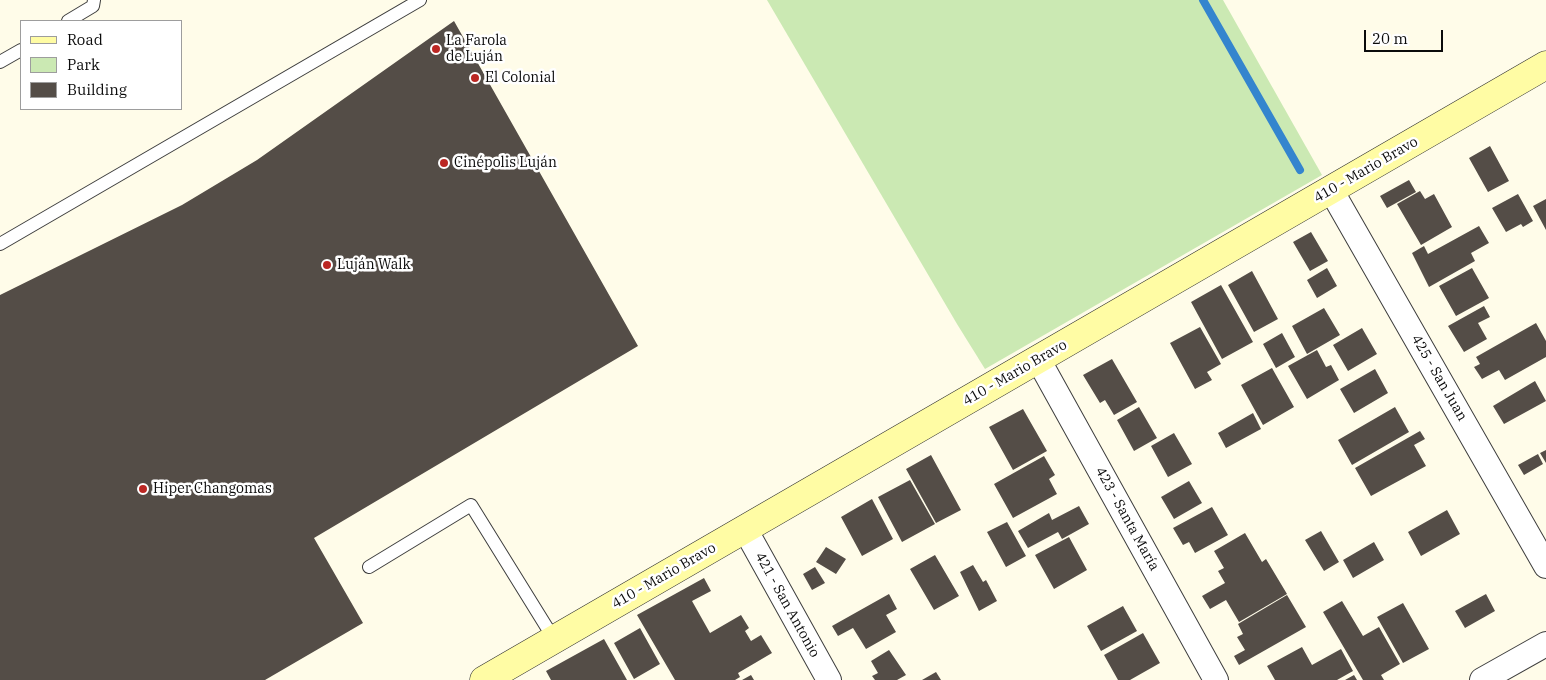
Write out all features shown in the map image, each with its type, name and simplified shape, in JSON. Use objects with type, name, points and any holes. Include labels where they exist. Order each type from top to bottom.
[{"type":"street","name":"410 - Mario Bravo","points":[[484,680],[1546,65]]},
{"type":"street","name":"425 - San Juan","points":[[1331,190],[1546,566]]},
{"type":"street","name":"423 - Santa María","points":[[1038,359],[1216,680]]},
{"type":"street","name":"421 - San Antonio","points":[[745,529],[830,680]]},
{"type":"street","points":[[1482,680],[1546,644]]},
{"type":"lane","points":[[70,20],[93,6],[94,0]]},
{"type":"lane","points":[[0,244],[420,0]]},
{"type":"lane","points":[[0,62],[20,51]]},
{"type":"lane","points":[[368,567],[471,505],[554,639]]},
{"type":"green space","points":[[767,0],[1223,0],[1322,175],[985,369]]},
{"type":"building","name":"Luján Walk","points":[[454,21],[638,346],[314,538],[363,623],[265,680],[0,680],[0,295],[182,205],[257,160]]},
{"type":"building","points":[[1490,146],[1509,181],[1488,192],[1469,158]]},
{"type":"building","points":[[1409,180],[1416,192],[1387,208],[1380,196]]},
{"type":"building","points":[[1420,191],[1425,199],[1434,194],[1452,227],[1421,245],[1397,204]]},
{"type":"building","points":[[1518,194],[1533,221],[1523,227],[1521,224],[1506,232],[1492,208]]},
{"type":"building","points":[[1546,199],[1546,230],[1533,206]]},
{"type":"building","points":[[1479,226],[1489,243],[1471,253],[1475,261],[1429,287],[1412,253],[1424,246],[1428,254]]},
{"type":"building","points":[[1311,232],[1328,261],[1310,271],[1293,242]]},
{"type":"building","points":[[1327,268],[1337,286],[1317,298],[1307,280]]},
{"type":"building","points":[[1472,268],[1489,298],[1456,316],[1439,286]]},
{"type":"building","points":[[1252,271],[1278,319],[1254,332],[1228,285]]},
{"type":"building","points":[[1221,285],[1253,342],[1222,359],[1191,302]]},
{"type":"building","points":[[1484,306],[1490,317],[1478,323],[1487,339],[1464,352],[1448,326]]},
{"type":"building","points":[[1324,308],[1340,335],[1307,354],[1292,326]]},
{"type":"building","points":[[1536,323],[1546,341],[1546,357],[1505,380],[1499,370],[1482,379],[1474,367],[1480,364],[1476,357]]},
{"type":"building","points":[[1200,327],[1221,364],[1207,372],[1212,380],[1195,389],[1170,343]]},
{"type":"building","points":[[1362,328],[1377,354],[1348,371],[1333,345]]},
{"type":"building","points":[[1282,333],[1295,357],[1276,368],[1263,344]]},
{"type":"building","points":[[1317,350],[1326,367],[1331,365],[1339,380],[1307,399],[1288,366]]},
{"type":"building","points":[[1112,359],[1137,402],[1114,415],[1105,400],[1100,403],[1083,375]]},
{"type":"building","points":[[1272,368],[1294,407],[1263,425],[1241,385]]},
{"type":"building","points":[[1375,369],[1388,393],[1354,413],[1340,389]]},
{"type":"building","points":[[1535,381],[1546,401],[1504,424],[1493,406]]},
{"type":"building","points":[[1139,407],[1157,438],[1134,451],[1117,420]]},
{"type":"building","points":[[1395,407],[1409,432],[1352,465],[1338,440]]},
{"type":"building","points":[[1023,409],[1047,451],[1013,470],[989,427]]},
{"type":"building","points":[[1253,413],[1261,429],[1226,448],[1218,433]]},
{"type":"building","points":[[1420,431],[1425,439],[1414,445],[1426,466],[1371,496],[1355,468]]},
{"type":"building","points":[[1174,433],[1192,464],[1168,477],[1151,446]]},
{"type":"building","points":[[1546,450],[1546,463],[1540,453]]},
{"type":"building","points":[[1538,454],[1543,464],[1524,475],[1518,465]]},
{"type":"building","points":[[931,455],[961,510],[936,523],[906,469]]},
{"type":"building","points":[[1044,456],[1055,475],[1049,479],[1057,494],[1013,518],[994,484]]},
{"type":"building","points":[[910,480],[935,524],[902,542],[878,497]]},
{"type":"building","points":[[1189,481],[1202,503],[1174,519],[1161,497]]},
{"type":"building","points":[[872,499],[893,539],[862,556],[841,517]]},
{"type":"building","points":[[1079,506],[1089,524],[1062,539],[1058,532],[1028,548],[1018,531],[1049,513],[1052,520]]},
{"type":"building","points":[[1212,507],[1228,535],[1195,553],[1189,542],[1183,545],[1173,528]]},
{"type":"building","points":[[1447,510],[1460,534],[1421,556],[1408,532]]},
{"type":"building","points":[[1007,522],[1026,556],[1006,567],[987,532]]},
{"type":"building","points":[[1321,531],[1339,562],[1324,571],[1305,540]]},
{"type":"building","points":[[1245,533],[1262,562],[1266,559],[1287,594],[1239,622],[1226,600],[1210,609],[1202,596],[1225,583],[1218,571],[1224,568],[1214,551]]},
{"type":"building","points":[[1069,537],[1087,570],[1054,589],[1035,555]]},
{"type":"building","points":[[1374,542],[1384,560],[1353,578],[1343,560]]},
{"type":"building","points":[[826,547],[846,559],[836,574],[816,562]]},
{"type":"building","points":[[935,555],[959,596],[934,610],[910,569]]},
{"type":"building","points":[[973,565],[983,582],[986,580],[997,601],[979,611],[960,572]]},
{"type":"building","points":[[815,567],[825,583],[812,590],[803,574]]},
{"type":"building","points":[[704,578],[711,591],[692,601],[710,633],[741,615],[749,628],[745,631],[751,641],[761,635],[772,653],[738,673],[740,677],[735,680],[675,680],[637,615]]},
{"type":"building","points":[[889,594],[897,609],[886,615],[896,632],[866,649],[853,628],[838,636],[832,626]]},
{"type":"building","points":[[1486,594],[1495,611],[1465,628],[1455,611]]},
{"type":"building","points":[[1287,595],[1306,627],[1239,665],[1234,656],[1245,650],[1237,637],[1243,634],[1238,624]]},
{"type":"building","points":[[1342,601],[1363,636],[1379,627],[1400,664],[1381,675],[1384,680],[1363,680],[1323,612]]},
{"type":"building","points":[[1403,603],[1429,649],[1403,663],[1377,617]]},
{"type":"building","points":[[1123,606],[1137,631],[1101,651],[1087,626]]},
{"type":"building","points":[[640,628],[660,664],[634,679],[614,643]]},
{"type":"building","points":[[1143,633],[1160,663],[1130,680],[1118,680],[1104,655]]},
{"type":"building","points":[[604,639],[627,680],[551,680],[546,671]]},
{"type":"building","points":[[1302,647],[1312,665],[1341,649],[1353,671],[1337,680],[1275,680],[1267,666]]},
{"type":"building","points":[[889,650],[906,675],[897,680],[875,680],[872,676],[878,673],[871,661]]},
{"type":"building","points":[[936,672],[941,680],[922,680]]},
{"type":"building","points":[[751,675],[754,680],[742,680]]},
{"type":"building","points":[[1354,675],[1357,680],[1345,680]]},
{"type":"waterway","points":[[1203,0],[1300,170]]},
{"type":"place","name":"La Farola de Luján","points":[[436,49]]},
{"type":"place","name":"El Colonial","points":[[475,78]]},
{"type":"place","name":"Cinépolis Luján","points":[[444,163]]},
{"type":"place","name":"Luján Walk","points":[[327,265]]},
{"type":"place","name":"Hiper Changomas","points":[[143,489]]}]
